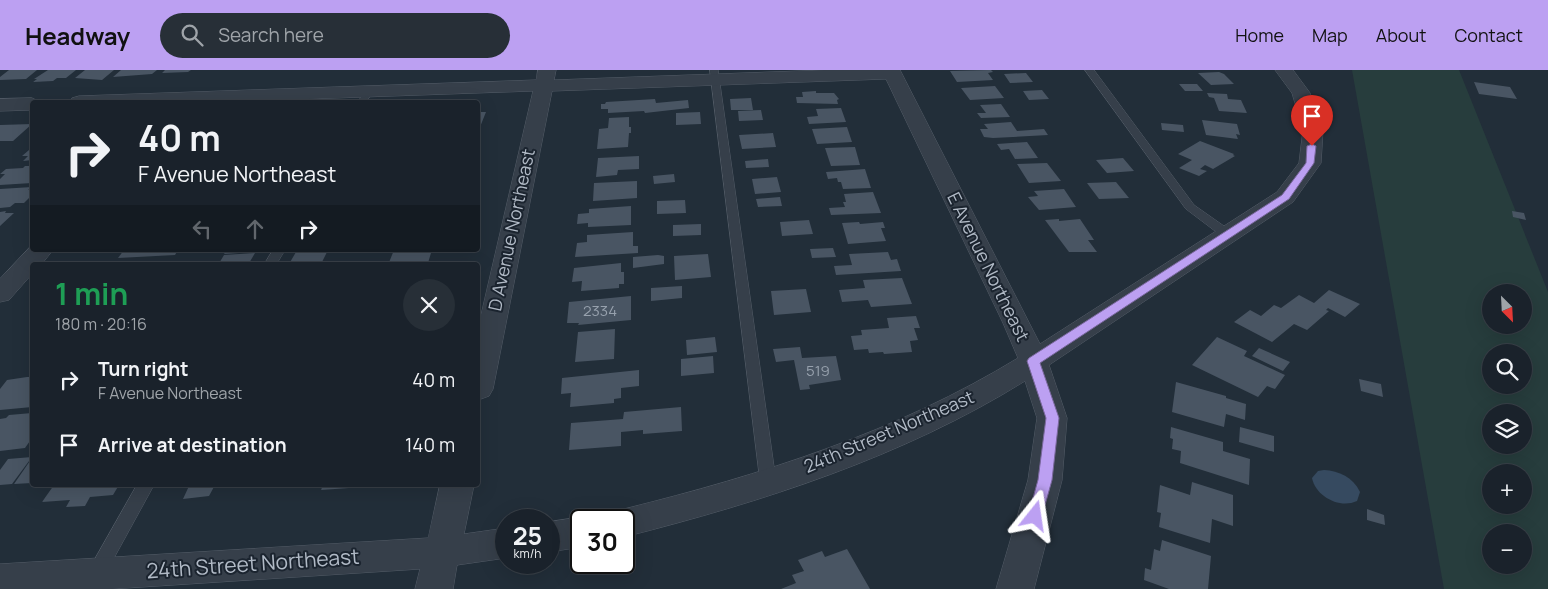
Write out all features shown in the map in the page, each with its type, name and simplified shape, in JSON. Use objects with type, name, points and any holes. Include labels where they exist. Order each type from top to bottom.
[{"type":"street","name":"24th Street Northeast","points":[[635,519],[694,506],[834,460],[949,409],[985,391],[1033,361],[1285,197],[1310,163],[1313,130],[1301,93],[1284,70]]},
{"type":"street","points":[[226,100],[365,97],[546,78],[892,72]]},
{"type":"street","name":"E Avenue Northeast","points":[[892,72],[1017,323],[1033,361],[1052,418],[1045,480],[1015,589]]},
{"type":"street","name":"D Avenue Northeast","points":[[480,380],[546,78]]},
{"type":"street","points":[[0,105],[30,104]]},
{"type":"street","points":[[0,294],[39,252]]},
{"type":"street","points":[[434,589],[457,487]]},
{"type":"street","name":"24th Street Northeast","points":[[0,580],[91,581],[442,552],[495,545]]},
{"type":"lane","points":[[1089,70],[1190,207],[1227,234]]},
{"type":"lane","points":[[715,75],[768,482]]},
{"type":"lane","points":[[91,581],[145,487]]},
{"type":"green space","points":[[1352,70],[1459,70],[1548,292],[1548,589],[1444,589]]},
{"type":"water","points":[[1324,470],[1340,473],[1354,482],[1360,492],[1357,501],[1350,503],[1336,502],[1318,491],[1312,478],[1318,471]]},
{"type":"building","points":[[9,70],[37,70],[26,79],[0,80],[0,77]]},
{"type":"building","points":[[48,70],[76,70],[66,78],[33,82],[37,79],[34,79]]},
{"type":"building","points":[[85,70],[114,70],[102,80],[75,78]]},
{"type":"building","points":[[121,70],[157,70],[152,74],[113,77]]},
{"type":"building","points":[[165,70],[191,70],[188,72],[162,73]]},
{"type":"building","points":[[991,70],[993,72],[988,73],[993,80],[957,82],[950,71]]},
{"type":"building","points":[[1219,72],[1224,74],[1234,84],[1211,85],[1198,73]]},
{"type":"building","points":[[1026,73],[1033,82],[1010,83],[1004,74]]},
{"type":"building","points":[[1474,82],[1510,87],[1517,99],[1479,94]]},
{"type":"building","points":[[1179,84],[1197,84],[1203,91],[1185,91]]},
{"type":"building","points":[[995,86],[1004,98],[970,100],[961,88]]},
{"type":"building","points":[[1042,90],[1049,99],[1029,100],[1023,91]]},
{"type":"building","points":[[816,91],[816,93],[834,93],[839,99],[837,100],[838,104],[797,103],[796,97],[803,97],[802,92]]},
{"type":"building","points":[[1207,93],[1227,94],[1228,99],[1241,100],[1247,113],[1219,111],[1214,98],[1209,97]]},
{"type":"building","points":[[751,98],[753,110],[731,110],[730,99]]},
{"type":"building","points":[[655,99],[656,103],[688,100],[689,108],[645,113],[644,111],[608,113],[608,109],[601,109],[601,104],[606,102]]},
{"type":"building","points":[[1001,104],[1010,117],[981,118],[977,113],[986,113],[980,105]]},
{"type":"building","points":[[841,108],[846,122],[809,124],[807,117],[818,116],[816,109]]},
{"type":"building","points":[[761,110],[763,120],[739,121],[738,111]]},
{"type":"building","points":[[480,112],[486,112],[480,127]]},
{"type":"building","points":[[700,112],[701,124],[676,125],[676,113]]},
{"type":"building","points":[[629,117],[631,133],[629,133],[628,147],[597,149],[599,129],[608,128],[609,118]]},
{"type":"building","points":[[1202,120],[1237,124],[1240,135],[1236,134],[1238,139],[1206,135]]},
{"type":"building","points":[[1011,122],[1017,131],[1044,129],[1048,135],[993,138],[984,137],[980,129],[988,129],[984,124]]},
{"type":"building","points":[[1161,123],[1183,125],[1184,132],[1162,130]]},
{"type":"building","points":[[30,124],[13,141],[0,141],[0,125]]},
{"type":"building","points":[[847,127],[852,142],[817,144],[812,129]]},
{"type":"building","points":[[773,133],[776,147],[742,149],[739,135]]},
{"type":"building","points":[[1200,141],[1235,156],[1213,169],[1205,165],[1200,169],[1207,171],[1199,176],[1179,168],[1192,160],[1178,154]]},
{"type":"building","points":[[1027,142],[1038,158],[1015,159],[1009,149],[1001,150],[997,144]]},
{"type":"building","points":[[855,147],[860,165],[831,166],[825,148]]},
{"type":"building","points":[[30,150],[30,160],[23,161],[28,156],[22,156]]},
{"type":"building","points":[[639,156],[639,169],[618,170],[617,175],[596,177],[598,158]]},
{"type":"building","points":[[1123,158],[1134,171],[1107,173],[1096,160]]},
{"type":"building","points":[[768,159],[769,167],[746,168],[745,161]]},
{"type":"building","points":[[1047,163],[1061,181],[1029,183],[1017,164]]},
{"type":"building","points":[[30,166],[30,183],[0,185],[0,179],[5,174],[0,174],[6,169]]},
{"type":"building","points":[[865,169],[871,188],[843,189],[841,182],[838,182],[837,178],[828,179],[826,172]]},
{"type":"building","points":[[674,174],[675,182],[654,184],[653,176]]},
{"type":"building","points":[[777,177],[781,192],[755,194],[752,179]]},
{"type":"building","points":[[637,181],[637,198],[593,201],[594,183]]},
{"type":"building","points":[[1116,182],[1129,198],[1099,199],[1087,183]]},
{"type":"building","points":[[30,187],[28,190],[30,190],[30,197],[24,203],[15,203],[10,207],[0,208],[0,189]]},
{"type":"building","points":[[1064,189],[1076,207],[1039,210],[1028,197],[1038,196],[1034,191]]},
{"type":"building","points":[[873,192],[881,213],[831,215],[829,208],[845,207],[843,202],[846,202],[844,194]]},
{"type":"building","points":[[780,197],[782,206],[758,207],[756,199]]},
{"type":"building","points":[[685,200],[686,213],[657,214],[657,201]]},
{"type":"building","points":[[631,206],[631,225],[588,227],[588,223],[577,224],[578,214],[589,213],[589,209]]},
{"type":"building","points":[[6,211],[5,213],[14,213],[0,226],[0,212]]},
{"type":"building","points":[[1512,211],[1524,213],[1526,220],[1513,217]]},
{"type":"building","points":[[1059,219],[1059,221],[1080,219],[1094,240],[1088,240],[1097,252],[1069,252],[1045,220]]},
{"type":"building","points":[[809,220],[813,234],[782,236],[780,222]]},
{"type":"building","points":[[859,222],[860,224],[883,222],[885,228],[881,228],[886,241],[848,244],[842,223]]},
{"type":"building","points":[[701,224],[701,235],[673,236],[673,225]]},
{"type":"building","points":[[633,232],[633,246],[638,246],[638,253],[575,257],[577,243],[587,242],[587,235]]},
{"type":"building","points":[[833,248],[836,257],[812,258],[810,249]]},
{"type":"building","points":[[122,252],[177,252],[175,255],[118,258]]},
{"type":"building","points":[[226,252],[254,252],[224,254]]},
{"type":"building","points":[[296,252],[327,252],[322,262],[290,262]]},
{"type":"building","points":[[393,252],[431,253],[428,262],[389,262]]},
{"type":"building","points":[[888,252],[891,260],[897,259],[901,271],[836,275],[834,266],[852,265],[849,254]]},
{"type":"building","points":[[255,253],[250,262],[220,262],[224,255]]},
{"type":"building","points":[[708,254],[711,277],[675,280],[674,256]]},
{"type":"building","points":[[664,256],[664,264],[633,268],[633,257]]},
{"type":"building","points":[[621,263],[621,272],[624,272],[624,284],[619,284],[619,288],[581,291],[582,281],[572,282],[574,268]]},
{"type":"building","points":[[902,278],[912,304],[871,307],[868,300],[842,302],[839,290],[865,288],[863,280]]},
{"type":"building","points":[[682,286],[682,298],[651,301],[651,288]]},
{"type":"building","points":[[806,289],[811,312],[774,315],[771,291]]},
{"type":"building","points":[[1329,290],[1360,304],[1345,317],[1328,308],[1326,310],[1329,311],[1307,330],[1294,324],[1272,342],[1234,322],[1250,310],[1261,316],[1274,305],[1281,308],[1299,295],[1314,303]]},
{"type":"building","points":[[631,296],[631,320],[578,325],[579,323],[567,323],[569,302]]},
{"type":"building","points":[[916,316],[920,328],[914,328],[918,340],[910,341],[912,352],[884,354],[883,352],[869,353],[868,349],[854,350],[851,336],[862,335],[861,330],[889,328],[887,318]]},
{"type":"building","points":[[615,329],[614,359],[575,362],[578,332]]},
{"type":"building","points":[[715,337],[717,352],[687,355],[686,340]]},
{"type":"building","points":[[1217,337],[1247,351],[1244,356],[1285,375],[1275,389],[1267,386],[1258,397],[1192,365]]},
{"type":"building","points":[[800,347],[802,358],[836,356],[841,380],[809,385],[810,389],[800,390],[794,360],[776,362],[773,349]]},
{"type":"building","points":[[1259,348],[1290,362],[1283,371],[1252,356]]},
{"type":"building","points":[[713,356],[714,373],[681,376],[681,359]]},
{"type":"building","points":[[639,370],[639,386],[621,388],[621,398],[614,399],[614,403],[570,407],[571,393],[561,394],[562,378]]},
{"type":"building","points":[[30,377],[30,407],[0,410],[0,389],[7,380]]},
{"type":"building","points":[[1359,379],[1381,384],[1383,397],[1361,391]]},
{"type":"building","points":[[1176,382],[1226,396],[1226,398],[1246,404],[1245,420],[1226,414],[1224,427],[1172,412]]},
{"type":"building","points":[[681,407],[682,431],[643,434],[643,430],[621,432],[621,446],[569,450],[571,423],[623,419],[624,412]]},
{"type":"building","points":[[30,413],[30,441],[25,448],[0,451],[0,419],[6,418],[9,415]]},
{"type":"building","points":[[1171,427],[1223,442],[1223,451],[1250,459],[1249,485],[1180,463],[1181,451],[1172,449]]},
{"type":"building","points":[[1240,427],[1274,436],[1274,452],[1239,442]]},
{"type":"building","points":[[30,457],[12,484],[0,485],[0,470],[8,459]]},
{"type":"building","points":[[30,461],[30,483],[14,484]]},
{"type":"building","points":[[1192,482],[1233,495],[1233,526],[1212,519],[1210,543],[1159,527],[1161,513],[1157,512],[1160,485],[1190,495]]},
{"type":"building","points":[[53,487],[118,487],[113,495],[90,497],[85,506],[66,507],[70,500],[42,502]]},
{"type":"building","points":[[189,487],[214,487],[209,496],[183,499]]},
{"type":"building","points":[[322,487],[349,487],[349,488],[321,490]]},
{"type":"building","points":[[1367,509],[1384,515],[1385,525],[1367,520]]},
{"type":"building","points":[[1162,540],[1211,556],[1208,589],[1169,589],[1144,580],[1145,568],[1151,570],[1154,549],[1160,551]]},
{"type":"building","points":[[847,549],[870,589],[781,589],[796,583],[792,575],[804,571],[798,560],[822,551],[825,557]]},
{"type":"route","points":[[1035,516],[1045,480],[1052,418],[1033,361],[1285,197],[1310,163],[1312,146]]}]
